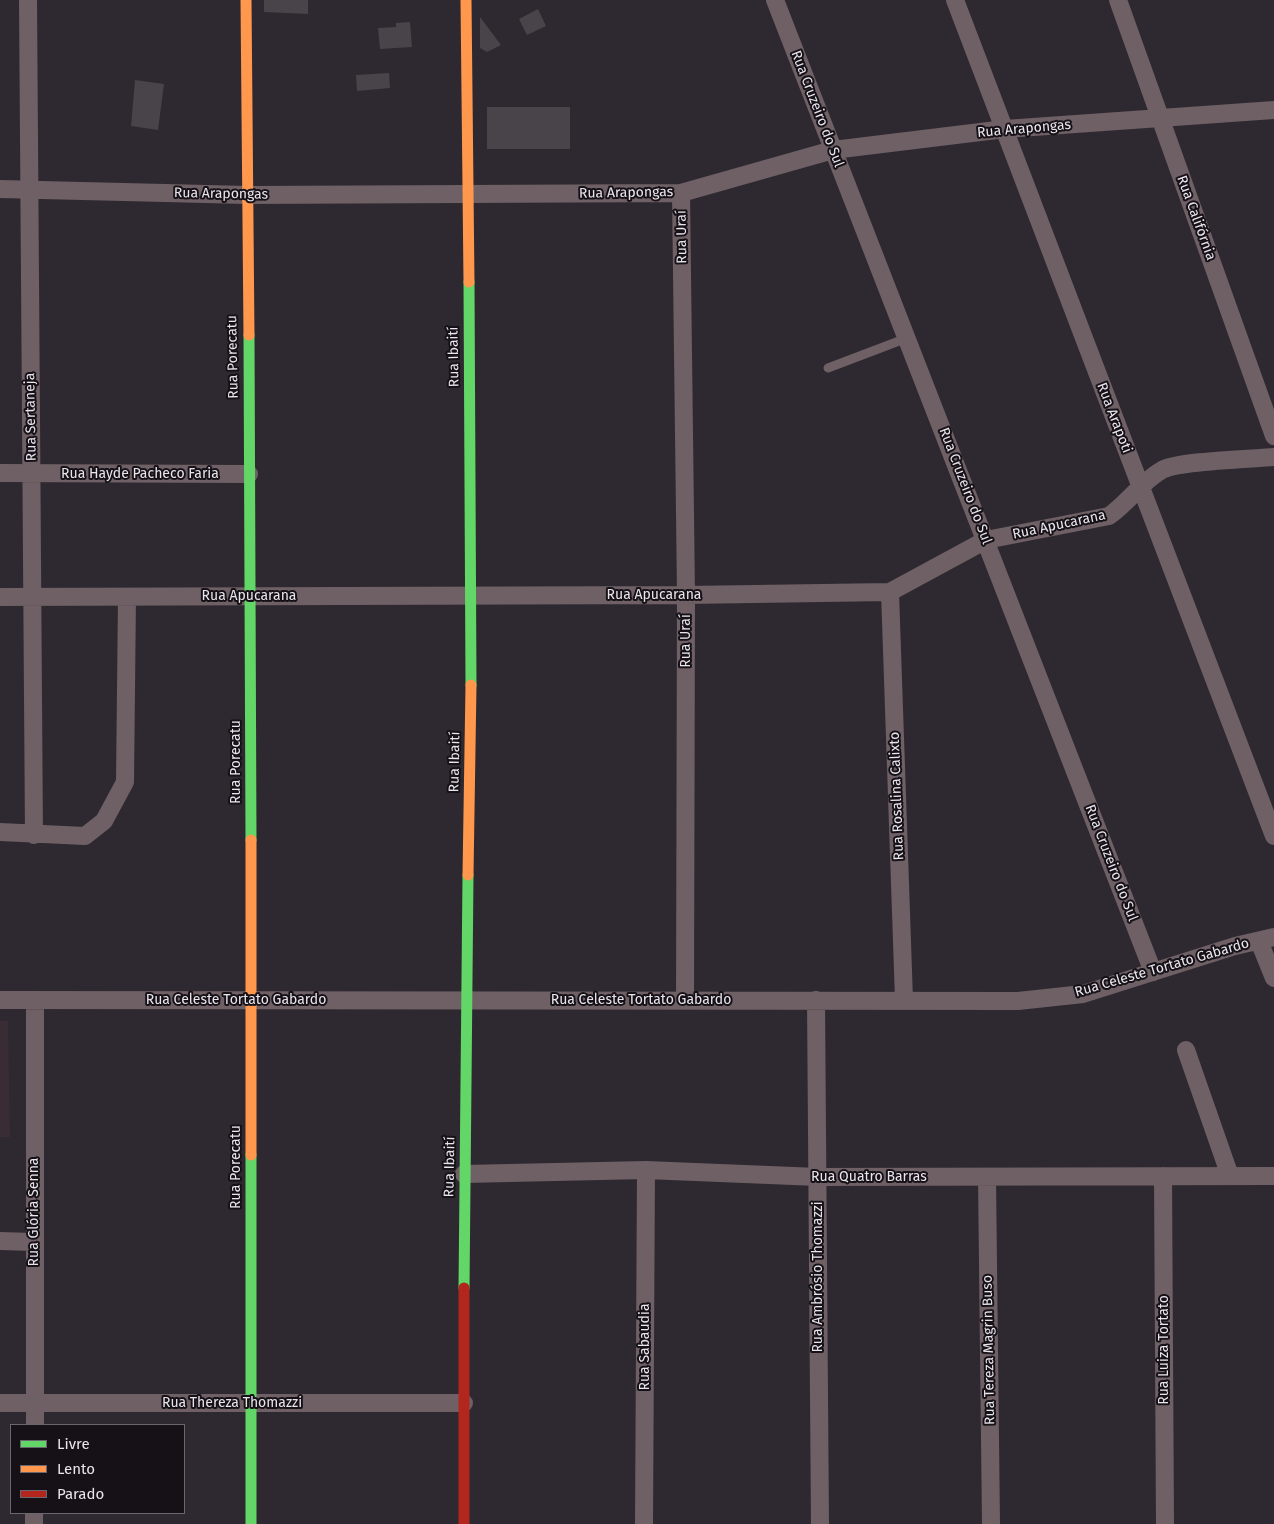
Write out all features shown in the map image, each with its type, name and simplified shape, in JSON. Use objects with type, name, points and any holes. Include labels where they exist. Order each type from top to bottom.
[{"type":"street","name":"Rua Sertaneja","points":[[28,0],[27,188],[34,835]]},
{"type":"street","name":"Rua Porecatu","points":[[246,0],[250,596],[251,1524]]},
{"type":"street","name":"Rua Ibaití","points":[[464,1524],[464,1174],[472,596],[466,0]]},
{"type":"street","name":"Rua Cruzeiro do Sul","points":[[775,0],[1153,972]]},
{"type":"street","name":"Rua Arapoti","points":[[955,0],[1274,836]]},
{"type":"street","name":"Rua Califórnia","points":[[1118,0],[1274,436]]},
{"type":"street","name":"Rua Arapongas","points":[[0,189],[27,188],[246,195],[681,193],[833,150],[1005,129],[1274,110]]},
{"type":"street","name":"Rua Uraí","points":[[681,193],[686,595],[685,1000]]},
{"type":"street","name":"Rua Apucarana","points":[[0,597],[686,595],[890,592],[986,540],[1109,516],[1126,504],[1140,486],[1164,469],[1181,465],[1274,457]]},
{"type":"street","name":"Rua Hayde Pacheco Faria","points":[[0,473],[249,474]]},
{"type":"street","name":"Rua Rosalina Calixto","points":[[890,592],[904,1000]]},
{"type":"street","points":[[0,832],[85,836],[104,821],[125,782],[127,596]]},
{"type":"street","name":"Rua Celeste Tortato Gabardo","points":[[0,1000],[1018,1000],[1083,994],[1266,939]]},
{"type":"street","points":[[1266,939],[1274,978]]},
{"type":"street","name":"Rua Glória Senna","points":[[35,1000],[33,1242],[35,1424]]},
{"type":"street","name":"Rua Ambrósio Thomazzi","points":[[816,1000],[820,1524]]},
{"type":"street","points":[[1186,1050],[1230,1176]]},
{"type":"street","name":"Rua Quatro Barras","points":[[464,1174],[646,1170],[818,1177],[1274,1176]]},
{"type":"street","name":"Rua Sabaudia","points":[[644,1524],[646,1170]]},
{"type":"street","name":"Rua Luiza Tortato","points":[[1163,1176],[1165,1524]]},
{"type":"street","name":"Rua Tereza Magrin Buso","points":[[987,1177],[991,1524]]},
{"type":"street","points":[[0,1241],[33,1242]]},
{"type":"street","name":"Rua Thereza Thomazzi","points":[[0,1403],[464,1404]]},
{"type":"lane","points":[[828,368],[907,338]]},
{"type":"shaded area","points":[[0,1021],[8,1021],[10,1137],[0,1137]]},
{"type":"building","points":[[264,0],[308,0],[308,14],[264,12]]},
{"type":"building","points":[[538,9],[546,26],[527,35],[519,19]]},
{"type":"building","points":[[480,17],[501,45],[487,52],[480,48]]},
{"type":"building","points":[[410,22],[412,47],[380,49],[378,28],[396,27],[396,23]]},
{"type":"building","points":[[389,73],[390,88],[357,91],[356,75]]},
{"type":"building","points":[[135,80],[164,84],[158,130],[131,126]]},
{"type":"building","points":[[487,107],[570,107],[570,149],[487,149]]},
{"type":"traffic: fast","points":[[469,282],[471,685]]},
{"type":"traffic: fast","points":[[249,335],[251,840]]},
{"type":"traffic: fast","points":[[464,1288],[468,875]]},
{"type":"traffic: fast","points":[[251,1155],[251,1524]]},
{"type":"traffic: slow","points":[[246,0],[249,335]]},
{"type":"traffic: slow","points":[[466,0],[469,282]]},
{"type":"traffic: slow","points":[[468,875],[471,685]]},
{"type":"traffic: slow","points":[[251,840],[251,1155]]},
{"type":"traffic: jam","points":[[464,1288],[464,1524]]}]
